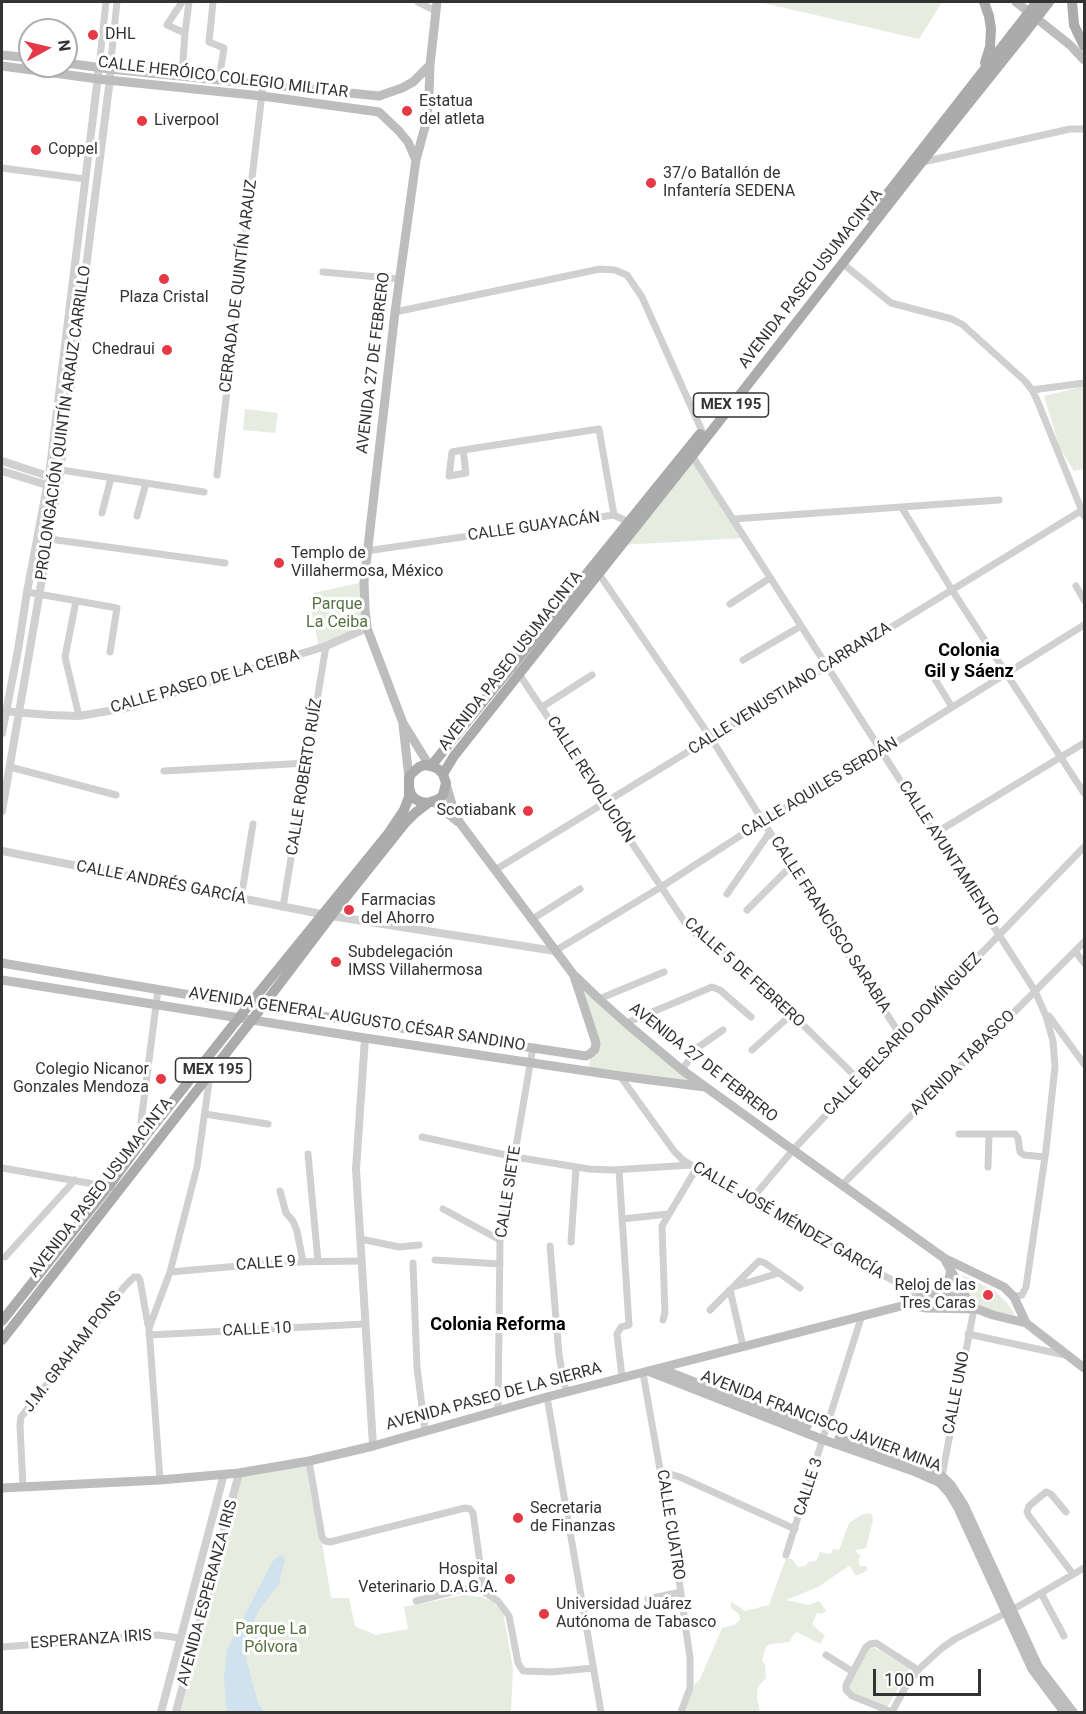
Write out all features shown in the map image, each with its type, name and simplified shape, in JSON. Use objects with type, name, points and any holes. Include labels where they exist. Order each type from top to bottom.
[{"type":"main road","points":[[978,92],[991,34],[989,16],[984,2]]},
{"type":"main road","points":[[1016,2],[1070,45],[1084,60]]},
{"type":"main road","name":"AVENIDA PASEO USUMACINTA","points":[[596,569],[628,522],[690,453],[702,431],[916,163],[978,92],[1037,2]]},
{"type":"main road","name":"AVENIDA PASEO USUMACINTA","points":[[2,1340],[115,1187],[147,1134],[249,1005],[406,822],[415,813],[443,795],[444,778],[454,756],[516,670],[842,263],[981,72],[1049,2]]},
{"type":"main road","points":[[1072,2],[1074,25],[1084,46]]},
{"type":"main road","name":"AVENIDA 27 DE FEBRERO","points":[[430,765],[403,723],[368,628],[364,582],[395,312],[416,160],[426,123],[437,6]]},
{"type":"main road","points":[[2,55],[18,57]]},
{"type":"main road","name":"CALLE HERÓICO COLEGIO MILITAR","points":[[78,65],[99,68],[110,74],[379,112]]},
{"type":"main road","name":"CALLE HERÓICO COLEGIO MILITAR","points":[[2,66],[98,79],[110,74],[182,76],[379,96],[412,82],[430,65]]},
{"type":"main road","points":[[379,96],[383,105],[379,112],[408,142],[416,160]]},
{"type":"main road","name":"AVENIDA PASEO USUMACINTA","points":[[430,765],[516,670]]},
{"type":"main road","name":"AVENIDA 27 DE FEBRERO","points":[[403,723],[409,783]]},
{"type":"main road","name":"AVENIDA PASEO USUMACINTA","points":[[2,1321],[262,1007],[326,915],[404,810],[409,797],[411,774],[419,767],[430,765],[438,768],[444,778]]},
{"type":"main road","name":"AVENIDA 27 DE FEBRERO","points":[[444,778],[460,823],[573,974],[599,999],[682,1070],[944,1258],[996,1282],[1014,1297],[1026,1323]]},
{"type":"main road","points":[[409,783],[411,794],[415,799],[431,803]]},
{"type":"main road","name":"AVENIDA 27 DE FEBRERO","points":[[431,803],[460,823]]},
{"type":"main road","name":"AVENIDA GENERAL AUGUSTO CÉSAR SANDINO","points":[[2,963],[249,1005],[586,1056],[595,1049],[596,1043],[573,974]]},
{"type":"main road","name":"AVENIDA GENERAL AUGUSTO CÉSAR SANDINO","points":[[2,980],[365,1038],[707,1088]]},
{"type":"main road","name":"AVENIDA 27 DE FEBRERO","points":[[944,1258],[975,1309],[1026,1323],[1084,1368]]},
{"type":"main road","points":[[917,1302],[920,1297],[939,1292],[946,1287],[951,1270]]},
{"type":"main road","points":[[939,1292],[960,1299],[975,1309]]},
{"type":"main road","name":"AVENIDA PASEO DE LA SIERRA","points":[[5,1486],[160,1480],[239,1473],[309,1461],[373,1446],[622,1377],[917,1302],[921,1307],[926,1308],[975,1309]]},
{"type":"main road","name":"AVENIDA FRANCISCO JAVIER MINA","points":[[661,1368],[825,1437]]},
{"type":"main road","name":"AVENIDA FRANCISCO JAVIER MINA","points":[[646,1372],[825,1437],[910,1462],[951,1485],[964,1505],[1010,1611],[1032,1670],[1064,1713]]},
{"type":"main road","name":"AVENIDA FRANCISCO JAVIER MINA","points":[[1010,1611],[1038,1666],[1073,1713]]},
{"type":"street","points":[[99,68],[106,2]]},
{"type":"street","points":[[110,74],[117,2]]},
{"type":"street","points":[[182,2],[167,25],[184,33]]},
{"type":"street","points":[[182,76],[184,33],[189,2]]},
{"type":"street","points":[[213,2],[209,42],[224,48],[219,80]]},
{"type":"street","points":[[418,2],[437,6]]},
{"type":"street","name":"PROLONGACIÓN QUINTÍN ARAUZ CARRILLO","points":[[2,733],[3,711],[18,650],[49,476],[99,68]]},
{"type":"street","name":"PROLONGACIÓN QUINTÍN ARAUZ CARRILLO","points":[[2,811],[6,772],[20,713],[59,484],[110,74]]},
{"type":"street","name":"CERRADA DE QUINTÍN ARAUZ","points":[[217,475],[263,85]]},
{"type":"street","points":[[916,163],[1070,129],[1084,129]]},
{"type":"street","points":[[2,168],[85,179]]},
{"type":"street","points":[[82,202],[94,204]]},
{"type":"street","points":[[842,263],[888,301],[952,319],[963,325],[1024,381],[1032,390],[1083,512]]},
{"type":"street","points":[[395,312],[600,269],[615,270],[627,275],[642,297],[702,431]]},
{"type":"street","points":[[323,272],[400,279]]},
{"type":"street","points":[[1032,390],[1084,383]]},
{"type":"street","points":[[57,404],[69,405]]},
{"type":"street","points":[[463,450],[599,429],[614,515]]},
{"type":"street","name":"CALLE AYUNTAMIENTO","points":[[690,453],[999,934],[1035,991],[1044,1010],[1052,1035],[1055,1062],[1046,1157],[1026,1287],[1022,1294],[1014,1297]]},
{"type":"street","points":[[2,461],[49,476],[59,484]]},
{"type":"street","points":[[61,470],[204,492]]},
{"type":"street","points":[[2,471],[47,485],[59,484]]},
{"type":"street","points":[[102,513],[111,478]]},
{"type":"street","points":[[137,516],[146,483]]},
{"type":"street","points":[[733,519],[999,500]]},
{"type":"street","points":[[902,508],[952,590],[1084,793]]},
{"type":"street","name":"CALLE VENUSTIANO CARRANZA","points":[[495,870],[826,666],[1083,512]]},
{"type":"street","name":"CALLE GUAYACÁN","points":[[366,551],[614,515],[628,522]]},
{"type":"street","points":[[49,539],[225,563]]},
{"type":"street","name":"CALLE FRANCISCO SARABIA","points":[[596,569],[711,738],[901,1036]]},
{"type":"street","points":[[730,604],[770,578]]},
{"type":"street","points":[[1076,586],[1084,600]]},
{"type":"street","points":[[27,592],[117,608],[110,652]]},
{"type":"street","points":[[76,601],[65,657],[79,716]]},
{"type":"street","name":"CALLE AQUILES SERDÁN","points":[[555,951],[1084,625]]},
{"type":"street","points":[[743,660],[801,627]]},
{"type":"street","name":"CALLE PASEO DE LA CEIBA","points":[[3,711],[79,716],[126,708],[326,646],[368,628]]},
{"type":"street","name":"CALLE ROBERTO RUÍZ","points":[[283,907],[326,646]]},
{"type":"street","name":"CALLE REVOLUCIÓN","points":[[516,670],[661,887]]},
{"type":"street","points":[[542,707],[592,675]]},
{"type":"street","points":[[933,676],[952,707]]},
{"type":"street","points":[[934,834],[1084,743]]},
{"type":"street","points":[[164,771],[307,763]]},
{"type":"street","points":[[6,772],[116,795]]},
{"type":"street","points":[[241,899],[253,824]]},
{"type":"street","points":[[727,894],[770,831]]},
{"type":"street","name":"CALLE BELSARIO DOMÍNGUEZ","points":[[750,1202],[793,1150],[1084,847]]},
{"type":"street","name":"CALLE ANDRÉS GARCÍA","points":[[2,851],[326,915],[555,951]]},
{"type":"street","points":[[747,910],[791,866]]},
{"type":"street","name":"CALLE 5 DE FEBRERO","points":[[661,887],[692,931],[725,953],[792,1014],[859,1080]]},
{"type":"street","points":[[531,920],[580,888]]},
{"type":"street","name":"AVENIDA TABASCO","points":[[842,1185],[1084,942]]},
{"type":"street","points":[[1075,951],[1084,963]]},
{"type":"street","points":[[599,999],[664,972]]},
{"type":"street","points":[[626,1023],[712,987],[720,990],[751,1017]]},
{"type":"street","points":[[147,1134],[141,1127],[141,1122],[158,990]]},
{"type":"street","points":[[1044,1010],[1084,1064]]},
{"type":"street","points":[[752,1050],[792,1014]]},
{"type":"street","points":[[682,1070],[697,1047],[723,1030]]},
{"type":"street","points":[[365,1038],[356,1168],[373,1446]]},
{"type":"street","name":"CALLE SIETE","points":[[498,1411],[500,1240],[533,1047]]},
{"type":"street","points":[[160,1480],[149,1331],[170,1272],[197,1167],[210,1072]]},
{"type":"street","name":"CALLE JOSÉ MÉNDEZ GARCÍA","points":[[620,1076],[674,1151],[693,1167],[750,1202],[912,1291],[917,1302]]},
{"type":"street","points":[[205,1114],[268,1124]]},
{"type":"street","points":[[959,1134],[1015,1134],[1018,1138],[1020,1152],[1024,1155],[1046,1157]]},
{"type":"street","points":[[988,1134],[988,1167]]},
{"type":"street","points":[[422,1137],[576,1168],[619,1170],[693,1167]]},
{"type":"street","points":[[308,1155],[318,1262]]},
{"type":"street","points":[[663,1320],[665,1313],[661,1231],[693,1167]]},
{"type":"street","points":[[2,1168],[115,1187]]},
{"type":"street","points":[[571,1242],[576,1168]]},
{"type":"street","points":[[619,1170],[629,1325],[621,1327],[617,1334],[622,1377]]},
{"type":"street","points":[[4,1257],[75,1180]]},
{"type":"street","points":[[280,1191],[286,1213],[293,1221],[297,1231],[303,1262]]},
{"type":"street","points":[[443,1209],[500,1240]]},
{"type":"street","points":[[622,1219],[668,1214]]},
{"type":"street","points":[[361,1239],[399,1247],[419,1245]]},
{"type":"street","points":[[550,1246],[559,1355],[566,1392]]},
{"type":"street","points":[[435,1260],[500,1264]]},
{"type":"street","name":"CALLE 9","points":[[170,1272],[303,1262],[362,1261]]},
{"type":"street","points":[[710,1310],[759,1262],[765,1263],[800,1288]]},
{"type":"street","points":[[413,1263],[416,1347],[425,1431]]},
{"type":"street","points":[[732,1288],[779,1273]]},
{"type":"street","name":"J.M. GRAHAM PONS","points":[[23,1487],[20,1419],[134,1277],[139,1278],[141,1282],[149,1331]]},
{"type":"street","points":[[732,1288],[743,1346]]},
{"type":"street","name":"CALLE UNO","points":[[941,1480],[968,1334],[975,1309]]},
{"type":"street","name":"CALLE 3","points":[[786,1555],[862,1316]]},
{"type":"street","name":"CALLE 10","points":[[149,1331],[366,1324]]},
{"type":"street","points":[[968,1334],[1068,1356]]},
{"type":"street","name":"CALLE CUATRO","points":[[646,1372],[691,1668],[688,1696],[681,1713]]},
{"type":"street","points":[[547,1397],[601,1713]]},
{"type":"street","points":[[309,1461],[322,1537],[325,1541],[330,1542],[469,1508],[473,1513],[484,1592]]},
{"type":"street","name":"AVENIDA ESPERANZA IRIS","points":[[176,1713],[239,1473]]},
{"type":"street","name":"AVENIDA ESPERANZA IRIS","points":[[161,1713],[224,1474]]},
{"type":"street","points":[[661,1474],[680,1477],[795,1529]]},
{"type":"street","points":[[1066,1512],[1048,1492],[1043,1493],[1028,1507],[1027,1512],[1073,1574]]},
{"type":"street","points":[[918,1670],[873,1643],[866,1647],[846,1685],[848,1693],[892,1712],[905,1688],[927,1659],[951,1641],[1010,1611],[1084,1568]]},
{"type":"street","points":[[416,1601],[464,1589],[484,1592],[498,1601],[506,1610],[512,1626],[518,1663],[523,1671],[552,1672],[593,1668]]},
{"type":"street","points":[[648,1599],[681,1592]]},
{"type":"street","points":[[1041,1593],[1064,1636]]},
{"type":"street","name":"ESPERANZA IRIS","points":[[2,1647],[158,1635],[180,1638]]},
{"type":"street","points":[[826,1655],[853,1672]]},
{"type":"green space","points":[[759,2],[942,2],[919,39]]},
{"type":"green space","points":[[1084,386],[1084,469],[1074,471],[1060,448],[1044,396]]},
{"type":"green space","points":[[245,409],[278,413],[275,433],[243,430]]},
{"type":"green space","points":[[692,456],[745,538],[621,545]]},
{"type":"green space","name":"Parque La Ceiba","points":[[364,582],[367,628],[319,648],[309,598],[313,593]]},
{"type":"green space","points":[[573,974],[707,1087],[588,1071],[591,1053],[595,1049]]},
{"type":"green space","points":[[962,1275],[995,1291],[1015,1315],[983,1308],[965,1285]]},
{"type":"green space","name":"Parque La Pólvora","points":[[309,1461],[331,1598],[349,1598],[355,1626],[376,1635],[408,1629],[404,1607],[464,1595],[482,1597],[493,1602],[503,1612],[513,1668],[511,1712],[176,1712],[239,1473]]},
{"type":"green space","points":[[869,1513],[873,1520],[866,1548],[856,1550],[861,1556],[859,1565],[866,1566],[868,1570],[855,1575],[849,1566],[818,1587],[786,1600],[808,1605],[819,1601],[826,1611],[821,1614],[817,1613],[812,1624],[825,1636],[820,1644],[797,1632],[790,1642],[770,1644],[766,1647],[762,1660],[765,1665],[766,1678],[758,1687],[757,1698],[760,1712],[684,1712],[722,1628],[734,1625],[740,1620],[739,1614],[731,1608],[731,1603],[745,1611],[769,1605],[786,1558],[792,1559],[798,1567],[806,1566],[808,1562],[816,1561],[820,1552],[831,1554],[833,1549],[839,1550],[849,1523]]},
{"type":"green space","points":[[872,1646],[910,1668],[887,1707],[847,1691],[853,1672],[867,1649]]},
{"type":"water","points":[[280,1555],[284,1556],[285,1560],[279,1584],[259,1610],[247,1637],[247,1662],[258,1703],[264,1712],[227,1712],[224,1679],[227,1650],[273,1561]]},
{"type":"place","name":"DHL","points":[[93,35]]},
{"type":"place","name":"Estatua del atleta","points":[[407,111]]},
{"type":"place","name":"Liverpool","points":[[142,121]]},
{"type":"place","name":"Coppel","points":[[36,150]]},
{"type":"place","name":"37/o Batallón de Infantería SEDENA","points":[[651,183]]},
{"type":"place","name":"Plaza Cristal","points":[[164,279]]},
{"type":"place","name":"Chedraui","points":[[167,350]]},
{"type":"place","name":"Templo de Villahermosa, México","points":[[279,563]]},
{"type":"place","name":"Scotiabank","points":[[528,811]]},
{"type":"place","name":"Farmacias del Ahorro","points":[[349,910]]},
{"type":"place","name":"Subdelegación IMSS Villahermosa","points":[[336,962]]},
{"type":"place","name":"Colegio Nicanor Gonzales Mendoza","points":[[161,1079]]},
{"type":"place","name":"Reloj de las Tres Caras","points":[[988,1295]]},
{"type":"place","name":"Secretaria de Finanzas","points":[[518,1518]]},
{"type":"place","name":"Hospital Veterinario D.A.G.A.","points":[[510,1579]]},
{"type":"place","name":"Universidad Juárez Autónoma de Tabasco","points":[[544,1614]]},
{"type":"district","name":"Colonia Gil y Sáenz","points":[[969,661]]},
{"type":"district","name":"Colonia Reforma","points":[[498,1325]]}]
